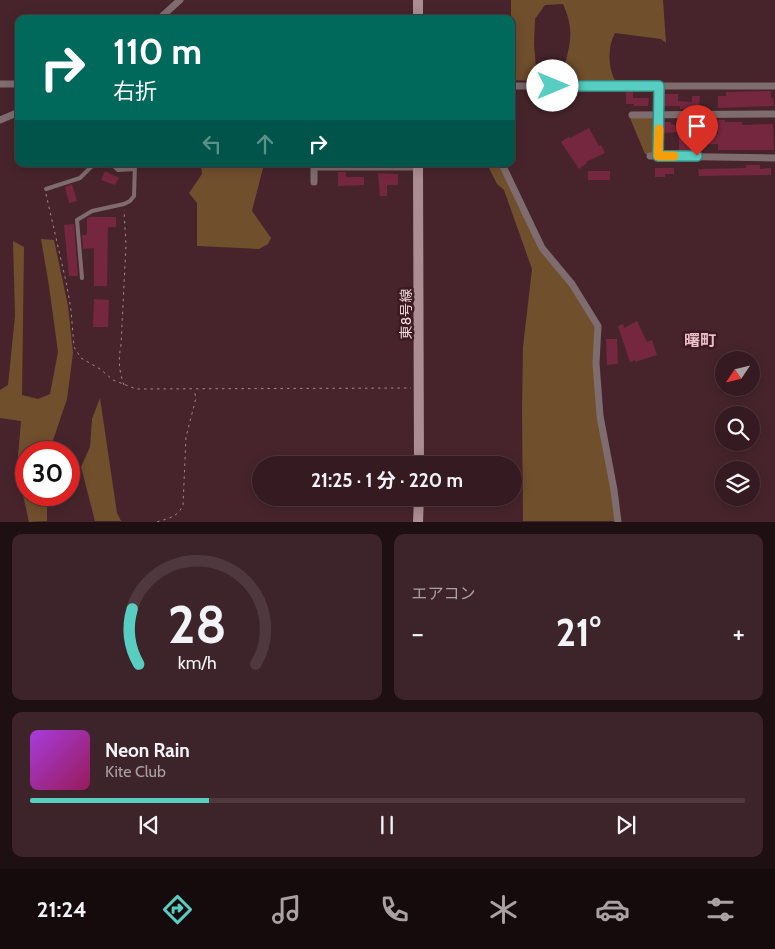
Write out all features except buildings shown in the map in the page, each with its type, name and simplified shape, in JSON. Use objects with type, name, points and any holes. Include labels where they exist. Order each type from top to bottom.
[{"type":"street","points":[[163,15],[180,0]]},
{"type":"street","points":[[418,0],[418,15]]},
{"type":"street","points":[[0,84],[15,84]]},
{"type":"street","points":[[515,86],[775,86]]},
{"type":"street","points":[[658,156],[659,86]]},
{"type":"street","points":[[0,120],[15,114]]},
{"type":"street","points":[[632,115],[775,114]]},
{"type":"street","points":[[650,156],[775,158]]},
{"type":"street","points":[[314,167],[314,182]]},
{"type":"street","name":"東8号線","points":[[418,167],[419,456]]},
{"type":"street","points":[[503,167],[542,248],[572,284],[598,326],[596,363],[600,416],[618,522]]},
{"type":"street","points":[[418,522],[419,506]]},
{"type":"lane","points":[[46,189],[80,178],[91,167]]},
{"type":"lane","points":[[82,278],[77,220],[92,211],[124,204],[134,196],[135,169],[118,170],[115,167]]},
{"type":"path","points":[[46,189],[67,286],[74,347],[81,358],[100,369],[113,380],[136,389],[420,388]]},
{"type":"path","points":[[124,204],[126,245],[121,345],[118,360],[124,385]]},
{"type":"path","points":[[157,522],[172,518],[180,512],[183,505],[186,437],[196,398],[194,389]]},
{"type":"shaded area","points":[[511,0],[663,0],[666,43],[661,39],[615,33],[610,51],[610,64],[616,82],[560,81],[570,42],[570,25],[563,4],[545,5],[535,19],[534,44],[537,81],[515,80],[515,15],[511,15]]},
{"type":"shaded area","points":[[652,117],[655,120],[655,152],[653,154],[645,154],[630,118]]},
{"type":"shaded area","points":[[201,167],[263,167],[252,211],[271,238],[268,244],[259,249],[197,246],[197,203],[189,193],[202,174]]},
{"type":"shaded area","points":[[488,167],[503,167],[533,230],[598,326],[596,363],[618,521],[523,521],[523,347],[532,269],[504,190],[497,184]]},
{"type":"shaded area","points":[[41,239],[54,240],[68,306],[73,353],[67,399],[53,441],[19,441],[21,421],[0,418],[0,390],[8,385],[15,316],[13,241],[24,247],[22,395],[38,399],[50,394],[58,352]]},
{"type":"shaded area","points":[[100,398],[117,513],[121,521],[95,521],[81,467],[90,447],[92,419]]},
{"type":"shaded area","points":[[25,506],[47,506],[47,521],[29,522]]},
{"type":"slow traffic","points":[[659,129],[658,156],[674,156]]},
{"type":"district","name":"曙町","points":[[700,340]]},
{"type":"route","points":[[553,86],[659,86],[658,156],[697,156]]}]
